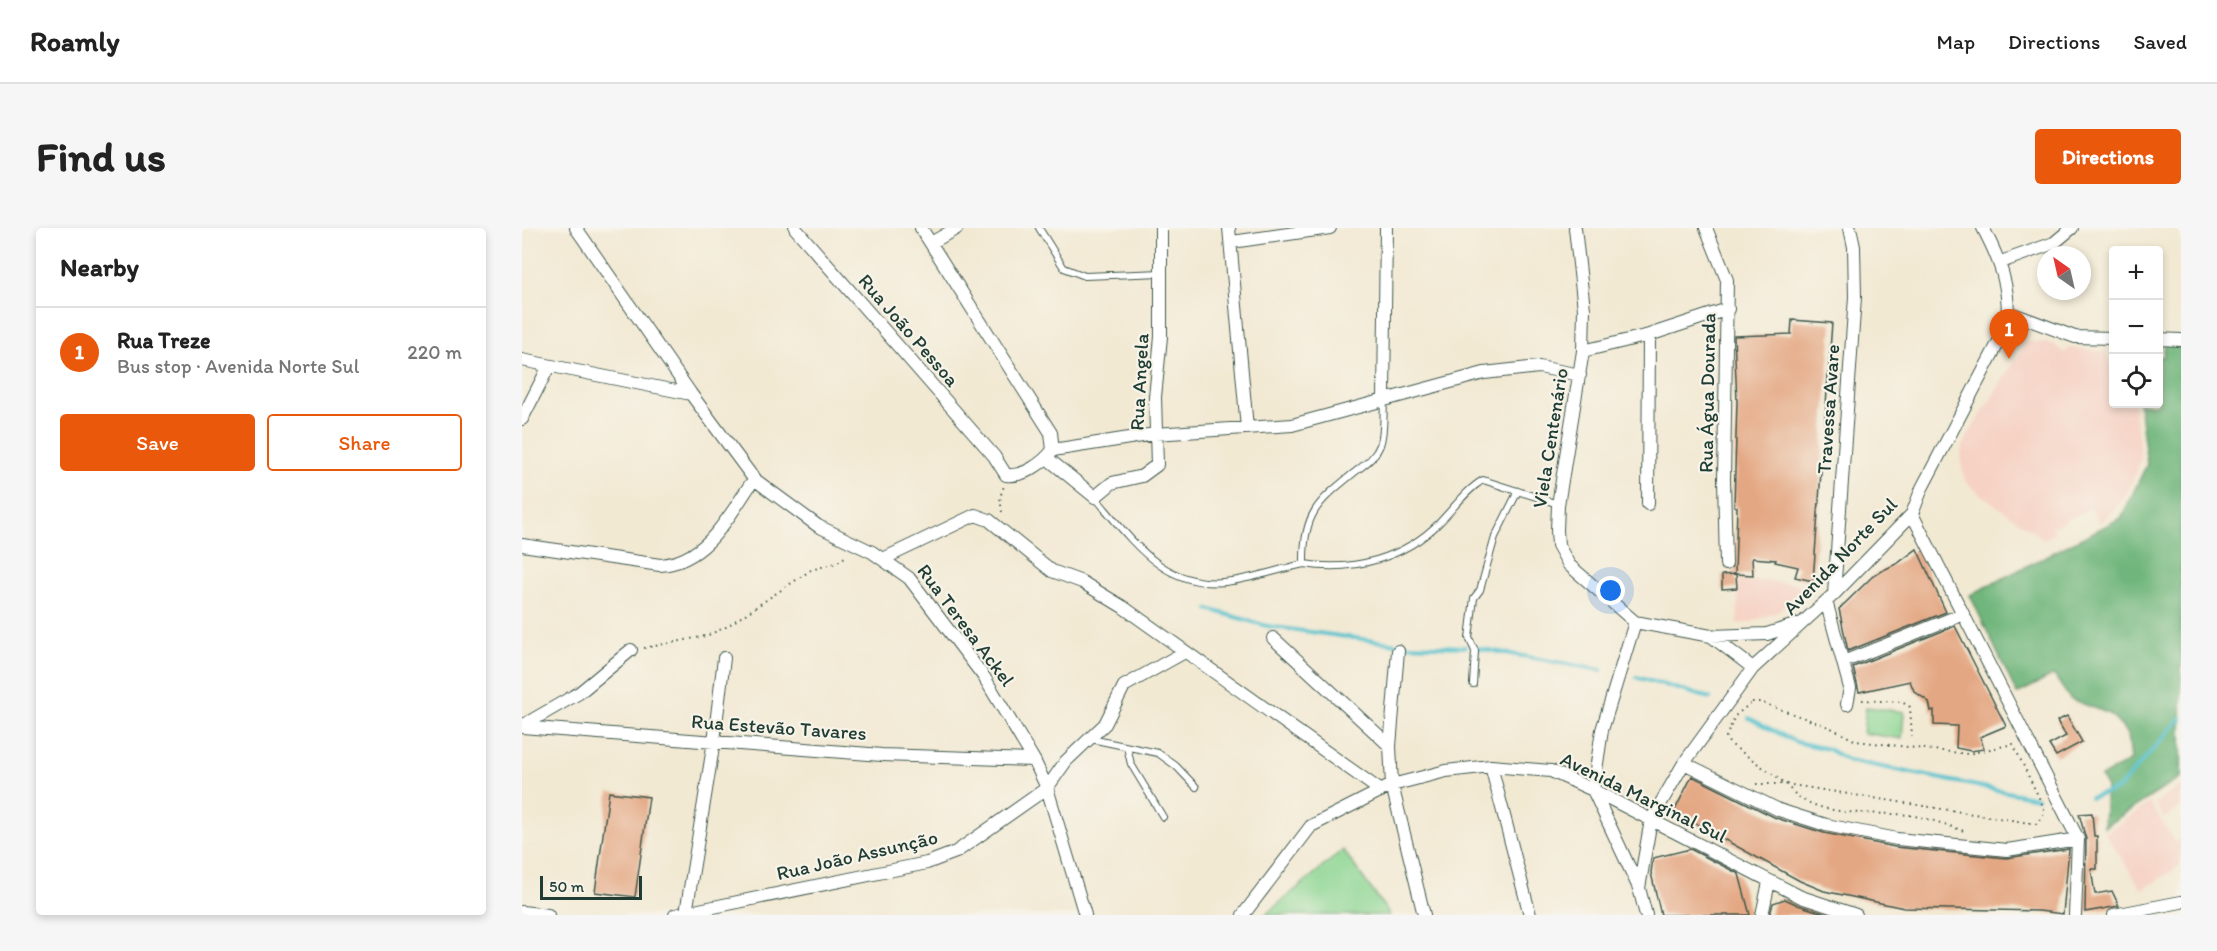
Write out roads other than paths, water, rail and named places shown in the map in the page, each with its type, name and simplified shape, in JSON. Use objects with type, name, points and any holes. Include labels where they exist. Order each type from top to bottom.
[{"type":"street","name":"Rua Teresa Ackel","points":[[576,228],[691,394],[754,479],[818,526],[884,559],[909,578],[984,677],[1034,760],[1047,788],[1085,915]]},
{"type":"street","name":"Rua João Pessoa","points":[[795,228],[994,456],[1008,476],[1028,470],[1050,454]]},
{"type":"street","points":[[921,228],[1046,422],[1050,454],[1095,497]]},
{"type":"street","points":[[931,243],[957,228]]},
{"type":"street","name":"Rua Angela","points":[[1095,497],[1113,483],[1142,476],[1155,468],[1158,460],[1155,434],[1162,273],[1161,228]]},
{"type":"street","points":[[1229,228],[1232,242],[1233,291],[1246,428]]},
{"type":"street","points":[[1232,242],[1330,228]]},
{"type":"street","points":[[1384,398],[1386,228]]},
{"type":"street","name":"Viela Centenário","points":[[1575,228],[1584,309],[1583,351],[1558,505],[1558,545],[1566,560],[1635,622]]},
{"type":"street","name":"Rua Água Dourada","points":[[1706,228],[1727,280],[1724,479],[1726,564]]},
{"type":"street","name":"Travessa Avare","points":[[1847,704],[1850,688],[1830,598],[1855,297],[1854,247],[1850,228]]},
{"type":"street","name":"Avenida Norte Sul","points":[[1639,888],[1651,820],[1684,763],[1753,668],[1830,598],[1912,514],[1922,488],[2007,326],[2008,312],[2001,262],[1983,228]]},
{"type":"street","points":[[2001,262],[2054,243],[2072,228]]},
{"type":"street","points":[[1583,351],[1649,335],[1728,309]]},
{"type":"street","points":[[2008,312],[2074,337],[2109,338]]},
{"type":"street","points":[[1648,504],[1649,335]]},
{"type":"street","points":[[2163,339],[2181,340]]},
{"type":"street","points":[[522,360],[691,394]]},
{"type":"street","points":[[522,419],[549,366]]},
{"type":"street","points":[[1050,454],[1155,434],[1292,425],[1384,398],[1492,372],[1506,373],[1539,368],[1580,375]]},
{"type":"street","points":[[522,545],[660,565],[676,564],[705,544],[718,531],[754,479]]},
{"type":"street","points":[[884,559],[975,514],[995,525],[1052,571],[1082,582],[1123,607],[1184,653],[1386,788]]},
{"type":"street","points":[[1912,514],[2078,839],[2075,915]]},
{"type":"street","points":[[1843,662],[1963,614]]},
{"type":"street","points":[[1593,790],[1602,730],[1635,622],[1711,636],[1767,634],[1803,622]]},
{"type":"street","points":[[1711,636],[1753,668]]},
{"type":"street","points":[[1273,638],[1390,746]]},
{"type":"street","points":[[522,726],[579,693],[632,650]]},
{"type":"street","points":[[1398,651],[1386,788],[1424,915]]},
{"type":"street","name":"Rua João Assunção","points":[[681,914],[927,863],[956,852],[1047,788],[1066,761],[1091,739],[1109,717],[1124,686],[1184,653]]},
{"type":"street","points":[[681,914],[714,741],[724,658]]},
{"type":"street","name":"Rua Estevão Tavares","points":[[522,726],[882,755],[1034,760]]},
{"type":"street","points":[[1684,763],[1779,810],[1826,825],[1897,839],[2007,850],[2078,839]]},
{"type":"street","points":[[1491,766],[1530,915]]},
{"type":"street","name":"Avenida Marginal Sul","points":[[1243,915],[1311,826],[1386,788],[1446,771],[1491,766],[1551,771],[1593,790],[1769,882],[1801,897],[1856,915]]},
{"type":"street","name":"Avenida Norte Sul","points":[[1593,790],[1639,888],[1646,915]]},
{"type":"street","points":[[1762,915],[1769,882]]},
{"type":"street","points":[[2114,915],[2181,902]]},
{"type":"street","points":[[522,912],[548,915]]},
{"type":"lane","points":[[1039,228],[1064,268],[1085,276],[1162,273]]},
{"type":"lane","points":[[1304,564],[1304,548],[1312,512],[1325,496],[1372,458],[1380,445],[1384,398]]},
{"type":"lane","points":[[1095,497],[1148,556],[1167,572],[1186,580],[1209,584],[1230,582],[1304,564],[1341,566],[1371,562],[1399,552],[1438,525],[1483,480],[1558,505]]},
{"type":"lane","points":[[1473,684],[1475,651],[1469,638],[1474,597],[1480,590],[1495,537],[1518,491]]},
{"type":"lane","points":[[1091,739],[1158,753],[1167,758],[1196,787]]},
{"type":"lane","points":[[1127,747],[1131,764],[1163,817]]},
{"type":"waterway","points":[[1208,609],[1267,626],[1405,645],[1466,647]]},
{"type":"waterway","points":[[1477,648],[1601,670]]},
{"type":"waterway","points":[[1636,677],[1710,698]]},
{"type":"waterway","points":[[1749,718],[1796,742],[1828,749],[1847,760],[2037,798]]},
{"type":"waterway","points":[[2090,798],[2118,789],[2181,718]]},
{"type":"place","name":"Rua Treze","points":[[2009,359]]}]
